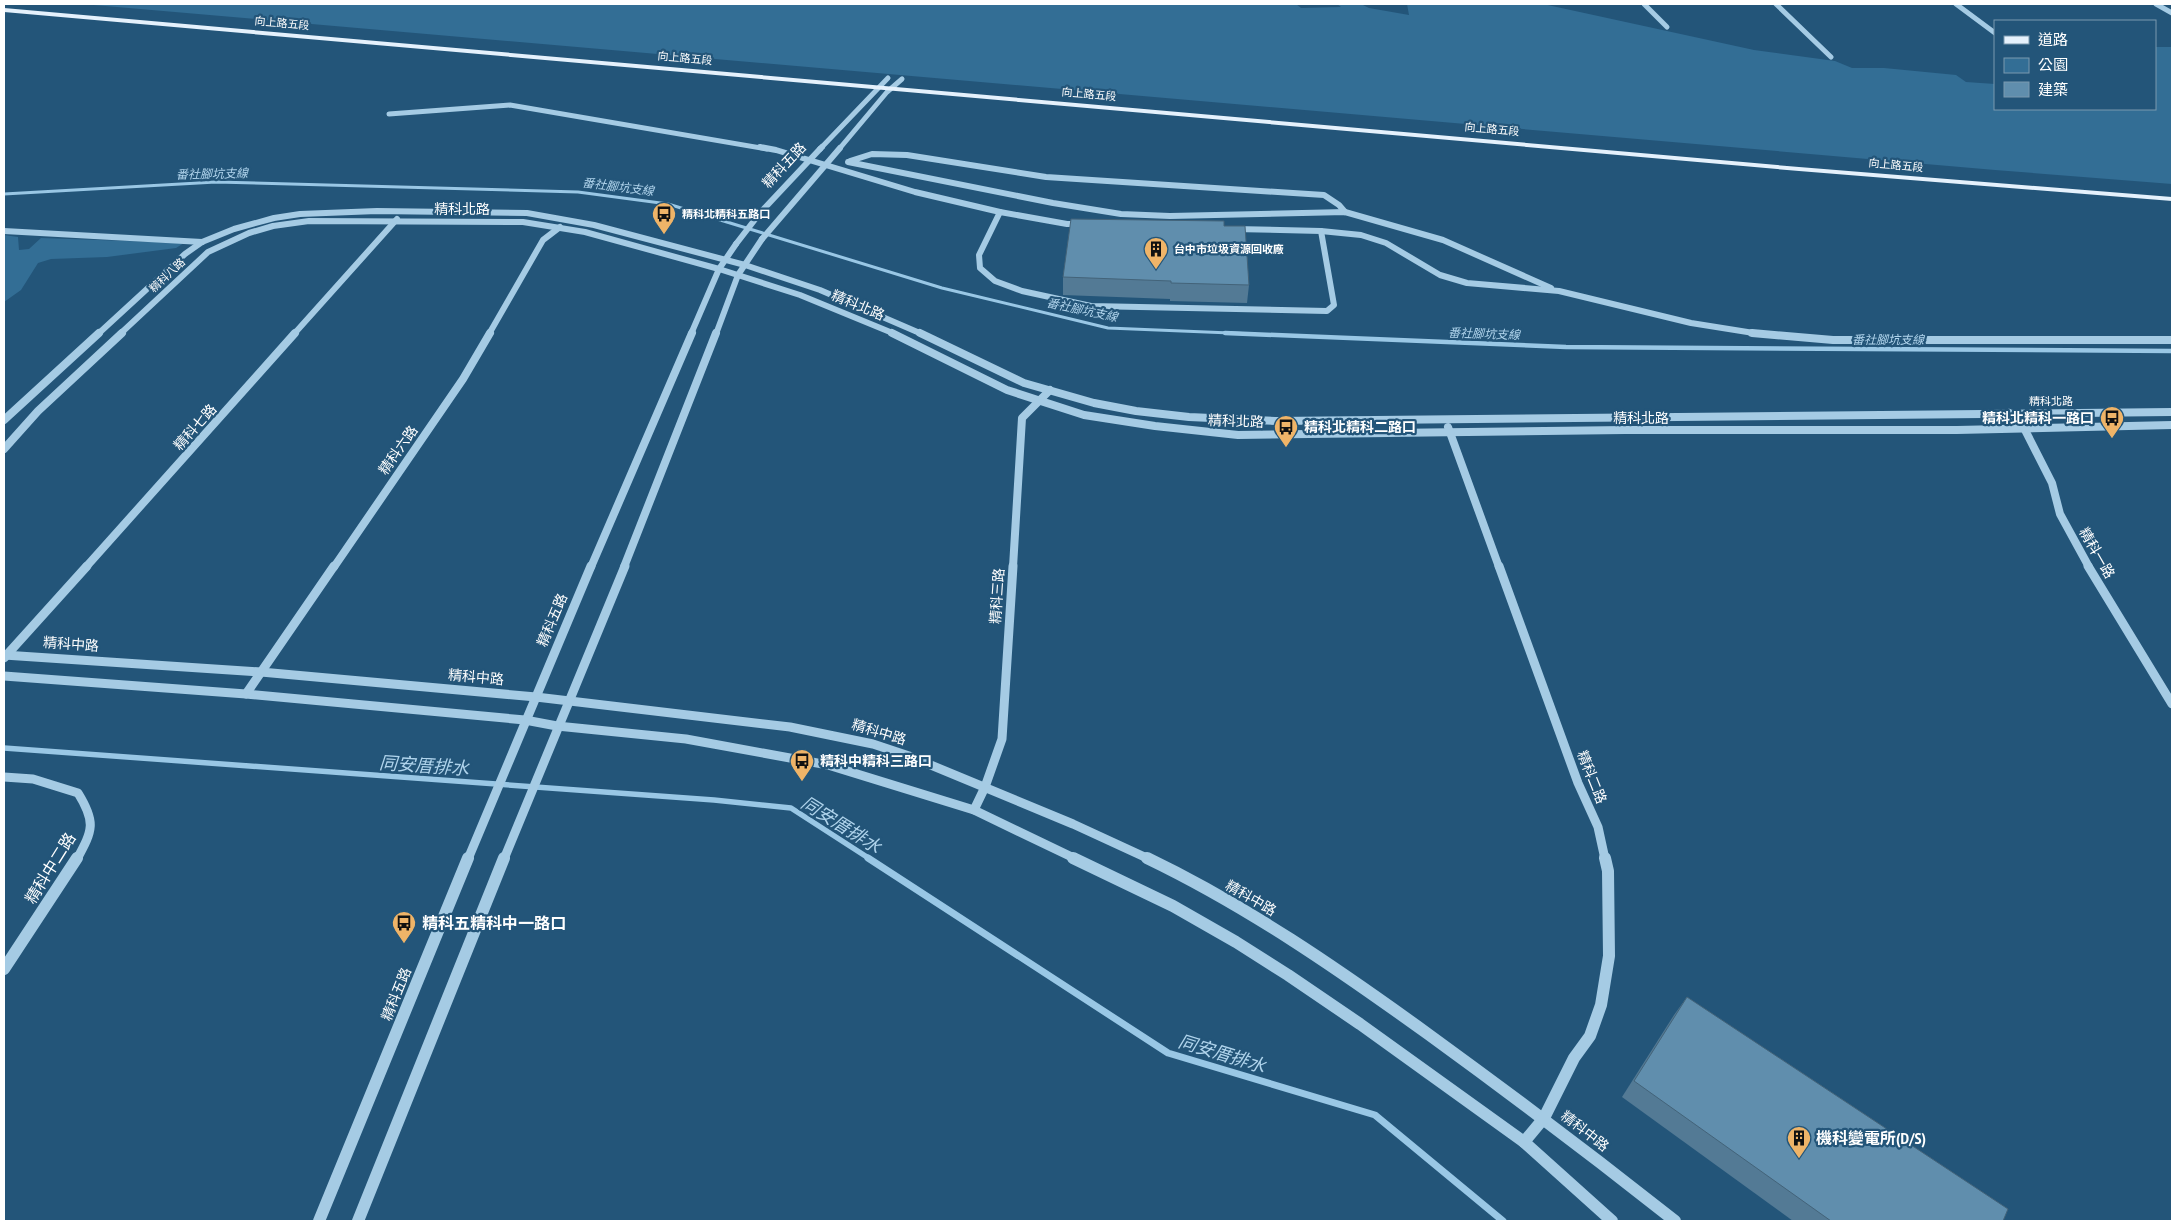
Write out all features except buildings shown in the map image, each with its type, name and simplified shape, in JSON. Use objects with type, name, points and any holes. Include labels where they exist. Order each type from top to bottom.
[{"type":"main road","name":"向上路五段","points":[[4,4],[1370,122]]},
{"type":"main road","name":"向上路五段","points":[[4,10],[1799,169],[2172,199]]},
{"type":"main road","name":"向上路五段","points":[[1460,130],[1947,175],[2172,192]]},
{"type":"street","points":[[1644,4],[1667,27]]},
{"type":"street","points":[[1776,4],[1831,57]]},
{"type":"street","points":[[1956,4],[1994,32]]},
{"type":"street","points":[[2156,4],[2172,13]]},
{"type":"street","name":"精科五路","points":[[319,1221],[524,720],[536,698],[718,269],[760,213],[886,79]]},
{"type":"street","points":[[358,1221],[557,726],[569,703],[670,452],[738,275],[762,239],[891,88],[901,81]]},
{"type":"street","points":[[389,114],[510,105],[776,150],[915,192],[1000,212],[1067,224],[1086,224]]},
{"type":"street","points":[[842,170],[848,162],[872,154],[907,155],[1046,178],[1324,195],[1340,205],[1345,212]]},
{"type":"street","points":[[848,162],[1053,203],[1121,214],[1170,216],[1345,212],[1443,240],[1559,291]]},
{"type":"street","name":"精科北路","points":[[404,211],[527,213],[594,225],[724,259],[872,310],[1024,383],[1102,405],[1136,411],[1189,417],[1275,421],[2172,412]]},
{"type":"street","name":"精科七路","points":[[5,656],[404,211]]},
{"type":"street","name":"精科八路","points":[[4,420],[185,254],[202,242],[234,229],[287,216],[325,212],[404,211]]},
{"type":"street","points":[[1000,212],[979,255],[980,268],[983,272],[995,281],[1022,291],[1090,306],[1327,311],[1334,305],[1321,231]]},
{"type":"street","name":"精科六路","points":[[246,694],[462,379],[543,240],[567,220]]},
{"type":"street","name":"精科八路","points":[[4,449],[38,411],[200,258],[217,247],[249,233],[285,224],[309,221],[396,221]]},
{"type":"street","name":"精科北路","points":[[396,221],[523,222],[585,232],[738,275],[830,306],[900,336],[991,383],[1084,415],[1199,432],[1238,435],[2172,425]]},
{"type":"street","points":[[1223,228],[1321,231],[1361,235],[1386,243],[1440,276],[1466,283],[1559,291],[1691,323],[1759,334],[1832,340],[2172,340]]},
{"type":"street","points":[[4,230],[202,242]]},
{"type":"street","name":"精科三路","points":[[974,810],[985,787],[1002,739],[1022,418],[1050,390]]},
{"type":"street","name":"精科一路","points":[[2009,413],[2024,428],[2052,483],[2060,514],[2077,548],[2172,704]]},
{"type":"street","name":"精科二路","points":[[1447,420],[1578,783],[1598,827],[1608,871],[1609,956],[1601,1005],[1590,1036],[1574,1058],[1544,1118],[1524,1142]]},
{"type":"street","name":"精科中路","points":[[5,656],[261,672],[536,698],[569,703],[755,721],[818,731],[876,745],[985,787],[1099,836],[1173,871],[1235,905],[1296,942],[1388,1005],[1544,1118],[1675,1221]]},
{"type":"street","points":[[4,676],[246,694],[524,720],[557,726],[686,738],[828,765],[974,810],[1173,906],[1236,942],[1360,1024],[1524,1142],[1612,1221]]},
{"type":"street","name":"精科中二路","points":[[4,777],[33,779],[78,794],[90,812],[89,837],[68,873],[4,969]]},
{"type":"green space","points":[[82,4],[1296,4],[1301,8],[1341,7],[1337,4],[1361,4],[1369,8],[1409,15],[1407,4],[1543,4],[1754,50],[1835,61],[1852,68],[1884,68],[1956,75],[1966,82],[1994,84],[1994,110],[2156,110],[2156,47],[2172,47],[2172,184]]},
{"type":"green space","points":[[4,235],[18,237],[19,250],[29,249],[41,238],[184,243],[176,248],[107,257],[51,259],[38,263],[21,290],[4,302]]},
{"type":"waterway","name":"番社腳坑支線","points":[[4,194],[216,182],[578,192],[668,204],[942,288],[1108,328],[1255,334]]},
{"type":"waterway","name":"番社腳坑支線","points":[[1225,333],[1566,347],[2172,351]]},
{"type":"waterway","name":"同安厝排水","points":[[4,748],[714,800],[791,808],[870,859]]},
{"type":"waterway","name":"同安厝排水","points":[[868,858],[1168,1053],[1375,1115],[1503,1221]]},
{"type":"place","name":"精科北精科五路口","points":[[664,235]]},
{"type":"place","name":"台中市垃圾資源回收廠","points":[[1156,270]]},
{"type":"place","name":"精科北精科一路口","points":[[2112,439]]},
{"type":"place","name":"精科北精科二路口","points":[[1286,448]]},
{"type":"place","name":"精科中精科三路口","points":[[802,782]]},
{"type":"place","name":"精科五精科中一路口","points":[[404,944]]},
{"type":"place","name":"機科變電所(D/S)","points":[[1799,1159]]}]
